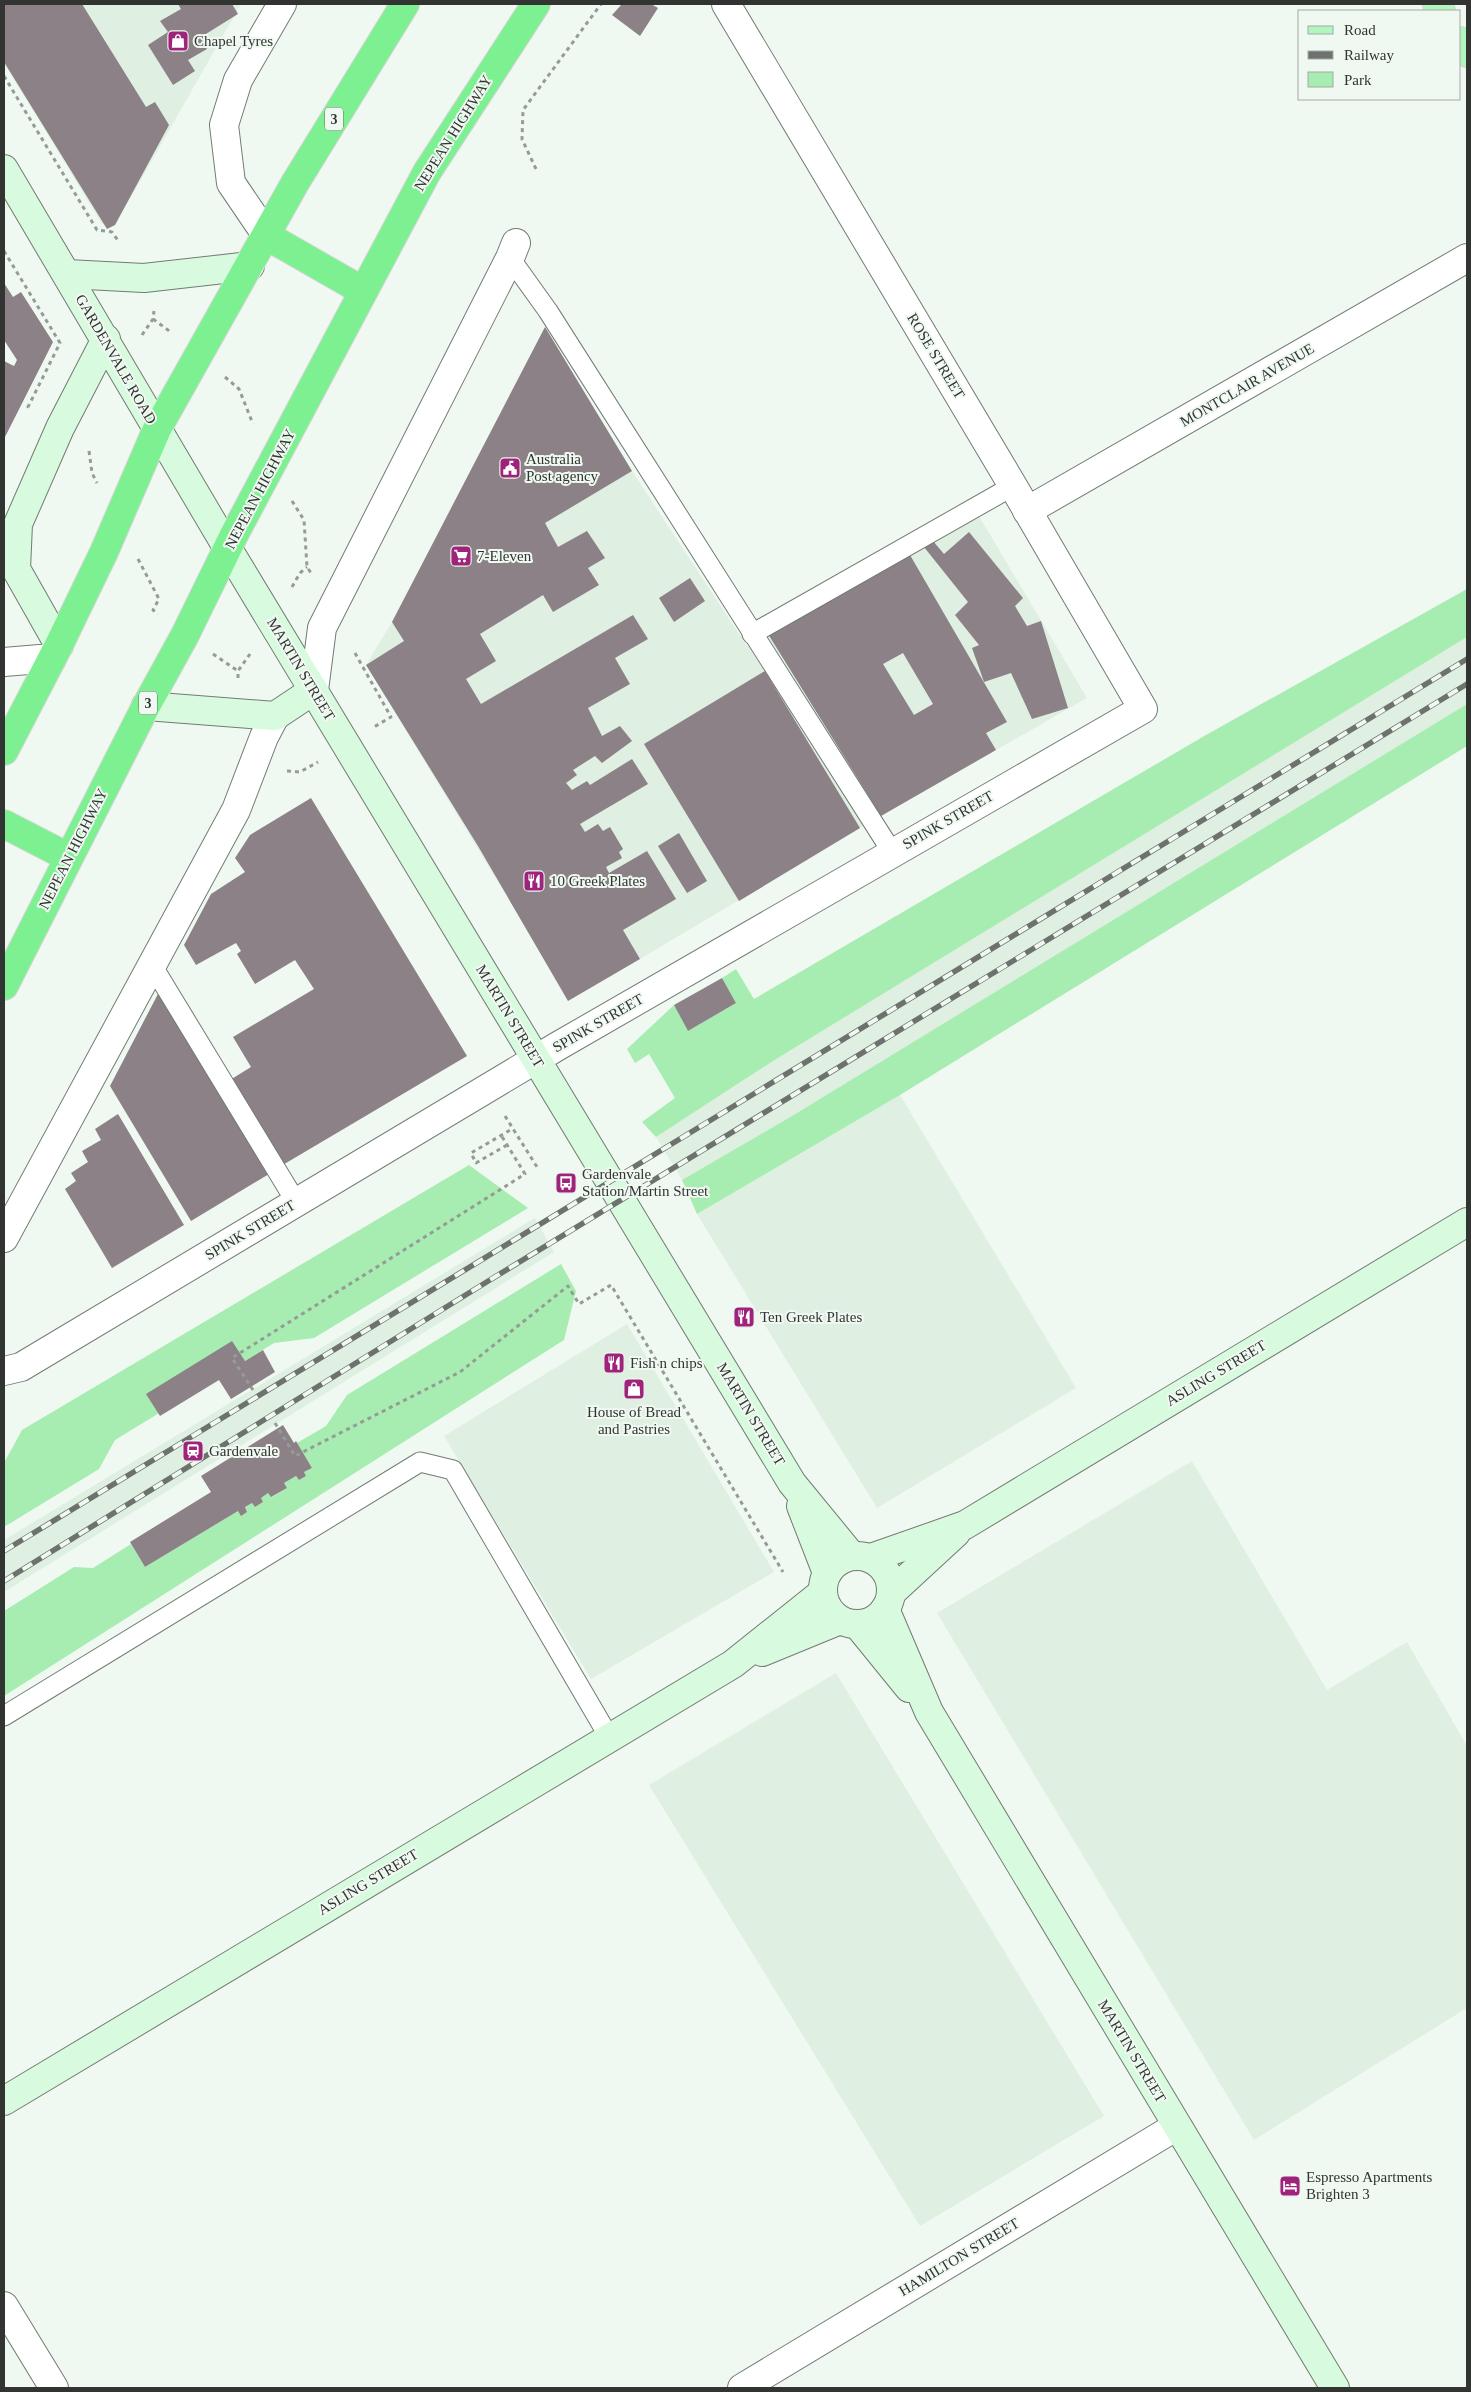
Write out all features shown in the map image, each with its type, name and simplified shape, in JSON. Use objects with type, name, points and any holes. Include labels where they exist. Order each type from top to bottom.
[{"type":"highway","name":"3","points":[[4,751],[55,652],[118,521],[158,430],[295,183],[405,4]]},
{"type":"highway","name":"NEPEAN HIGHWAY","points":[[4,986],[146,706],[427,172],[536,4]]},
{"type":"highway","points":[[267,236],[363,291]]},
{"type":"highway","points":[[4,824],[68,857]]},
{"type":"street","points":[[267,236],[231,183],[224,125],[238,80],[282,4]]},
{"type":"street","name":"ROSE STREET","points":[[726,4],[1013,486],[1143,709]]},
{"type":"street","name":"GARDENVALE ROAD","points":[[4,169],[106,339],[228,549]]},
{"type":"street","points":[[4,1238],[236,810],[275,716],[314,690],[322,628],[348,580],[513,250]]},
{"type":"street","name":"MONTCLAIR AVENUE","points":[[1027,511],[1467,258]]},
{"type":"street","points":[[67,274],[144,278],[250,266]]},
{"type":"street","points":[[4,662],[55,652],[16,569],[18,524],[60,428],[106,339]]},
{"type":"street","name":"MARTIN STREET","points":[[228,549],[792,1483],[861,1557]]},
{"type":"street","points":[[146,706],[275,716]]},
{"type":"street","name":"SPINK STREET","points":[[4,1371],[21,1367],[488,1088],[892,852],[1143,709]]},
{"type":"street","name":"ASLING STREET","points":[[861,1557],[964,1525],[1467,1222]]},
{"type":"street","name":"MARTIN STREET","points":[[792,1483],[824,1583]]},
{"type":"street","name":"ASLING STREET","points":[[888,1601],[964,1525]]},
{"type":"street","points":[[861,1557],[887,1572],[888,1601],[868,1622],[849,1622],[825,1603],[824,1583],[833,1565],[861,1557]]},
{"type":"street","name":"ASLING STREET","points":[[733,1664],[824,1583]]},
{"type":"street","name":"MARTIN STREET","points":[[888,1601],[929,1712],[1335,2388]]},
{"type":"street","name":"MARTIN STREET","points":[[849,1622],[929,1712]]},
{"type":"street","name":"ASLING STREET","points":[[4,2101],[733,1664],[849,1622]]},
{"type":"street","name":"HAMILTON STREET","points":[[742,2388],[1177,2126]]},
{"type":"street","points":[[4,2306],[54,2388]]},
{"type":"lane","points":[[513,250],[548,311],[892,852]]},
{"type":"lane","points":[[752,634],[1013,486]]},
{"type":"lane","points":[[152,965],[296,1202]]},
{"type":"lane","points":[[4,1716],[420,1462],[453,1470],[609,1737]]},
{"type":"path","points":[[536,169],[522,140],[523,110],[601,4]]},
{"type":"path","points":[[4,76],[97,230],[112,232],[157,299],[153,319]]},
{"type":"path","points":[[4,251],[60,343],[28,407],[89,446],[92,473]]},
{"type":"path","points":[[304,520],[307,567]]},
{"type":"path","points":[[153,610],[158,599]]},
{"type":"path","points":[[488,1088],[537,1167]]},
{"type":"path","points":[[507,1145],[476,1163],[471,1153],[512,1129]]},
{"type":"path","points":[[253,1390],[232,1358],[525,1174],[501,1135]]},
{"type":"path","points":[[275,1423],[295,1456],[460,1372],[568,1286],[579,1304],[611,1285],[783,1572]]},
{"type":"shaded area","points":[[4,4],[241,4],[115,225],[102,224],[4,63]]},
{"type":"shaded area","points":[[545,327],[632,471],[747,646],[979,516],[1087,698],[860,828],[640,959],[523,923],[366,665],[392,622]]},
{"type":"shaded area","points":[[1467,637],[1467,704],[792,1116],[682,1180],[656,1137],[773,1061]]},
{"type":"shaded area","points":[[900,1095],[1076,1388],[877,1508],[697,1214]]},
{"type":"shaded area","points":[[535,1218],[554,1252],[4,1592],[4,1540]]},
{"type":"shaded area","points":[[627,1324],[774,1572],[591,1679],[444,1436]]},
{"type":"shaded area","points":[[1192,1461],[1327,1690],[1407,1642],[1467,1746],[1467,2008],[1254,2140],[937,1613]]},
{"type":"shaded area","points":[[836,1673],[1104,2116],[920,2226],[649,1785]]},
{"type":"green space","points":[[1467,589],[1467,637],[773,1061],[656,1137],[642,1122],[675,1098],[649,1054],[635,1063],[627,1049],[674,1005],[688,1031],[736,1003],[722,978],[736,969],[754,999],[1206,735]]},
{"type":"green space","points":[[1467,704],[1467,746],[900,1095],[697,1214],[682,1180],[792,1116]]},
{"type":"green space","points":[[469,1165],[528,1208],[314,1338],[274,1343],[115,1440],[99,1469],[4,1527],[4,1463],[22,1430]]},
{"type":"green space","points":[[561,1264],[576,1291],[564,1340],[4,1696],[4,1611],[74,1567],[93,1568],[131,1544],[145,1567],[238,1511],[241,1515],[247,1512],[245,1507],[252,1503],[255,1507],[263,1502],[261,1498],[268,1493],[272,1497],[287,1488],[284,1483],[296,1476],[299,1480],[306,1476],[304,1472],[312,1468],[297,1443],[326,1426],[347,1395]]},
{"type":"building","points":[[4,4],[82,4],[146,107],[155,102],[169,125],[115,225],[107,229],[4,62]]},
{"type":"building","name":"Chapel Tyres","points":[[178,4],[232,4],[238,14],[201,37],[207,49],[188,60],[195,71],[173,85],[148,45],[168,32],[160,21],[181,9]]},
{"type":"building","points":[[622,4],[651,4],[658,8],[640,36],[612,15]]},
{"type":"building","points":[[4,283],[13,297],[21,292],[53,342],[4,439],[4,361],[14,366],[17,360],[4,340]]},
{"type":"building","points":[[545,327],[632,471],[545,523],[558,547],[587,531],[605,558],[588,568],[599,585],[553,612],[543,595],[480,634],[496,661],[466,679],[481,704],[633,615],[648,639],[615,658],[630,684],[588,708],[602,736],[620,726],[632,741],[602,763],[595,756],[573,770],[577,775],[566,783],[572,790],[587,781],[590,785],[632,759],[648,784],[580,824],[585,832],[598,824],[603,831],[610,827],[623,849],[619,852],[622,858],[606,867],[609,873],[647,851],[676,899],[623,930],[640,959],[568,1001],[478,846],[366,665],[404,641],[392,622]]},
{"type":"building","points":[[969,532],[1023,598],[1015,606],[1027,626],[1041,621],[1068,708],[1032,719],[1011,673],[984,682],[972,648],[979,645],[955,615],[968,602],[924,547],[933,541],[944,554]]},
{"type":"building","points":[[910,555],[1007,722],[986,733],[996,750],[881,816],[768,634]],"holes":[[[903,653],[933,704],[914,715],[883,664]]]},
{"type":"building","points":[[690,578],[705,601],[674,622],[659,598]]},
{"type":"building","points":[[765,671],[860,828],[739,901],[644,744]]},
{"type":"building","points":[[311,798],[467,1056],[281,1166],[230,1080],[251,1067],[233,1037],[314,989],[295,960],[255,984],[237,954],[241,951],[236,943],[196,965],[184,945],[211,894],[245,872],[235,858],[250,835]]},
{"type":"building","points":[[679,833],[707,881],[687,893],[658,846]]},
{"type":"building","points":[[722,978],[736,1003],[688,1031],[674,1005]]},
{"type":"building","points":[[159,992],[269,1174],[191,1221],[110,1086]]},
{"type":"building","points":[[118,1114],[184,1225],[112,1268],[65,1189],[76,1181],[71,1173],[88,1162],[82,1151],[101,1140],[95,1129]]},
{"type":"building","points":[[232,1341],[245,1361],[263,1350],[275,1372],[231,1399],[219,1380],[160,1416],[146,1394]]},
{"type":"building","points":[[283,1425],[294,1443],[296,1441],[312,1468],[304,1472],[306,1476],[299,1480],[296,1476],[284,1483],[287,1488],[271,1497],[268,1493],[261,1498],[263,1502],[255,1507],[252,1503],[245,1507],[247,1512],[241,1516],[238,1511],[145,1567],[130,1542],[211,1492],[201,1476]]},
{"type":"railway","points":[[4,1551],[1467,659]]},
{"type":"railway","points":[[4,1581],[485,1283],[1467,684]]},
{"type":"place","name":"Chapel Tyres","points":[[178,41]]},
{"type":"place","name":"Australia Post agency","points":[[510,468]]},
{"type":"place","name":"7-Eleven","points":[[461,556]]},
{"type":"place","name":"10 Greek Plates","points":[[534,881]]},
{"type":"place","name":"Gardenvale Station/Martin Street","points":[[566,1183]]},
{"type":"place","name":"Ten Greek Plates","points":[[744,1317]]},
{"type":"place","name":"Fish n chips","points":[[614,1363]]},
{"type":"place","name":"House of Bread and Pastries","points":[[634,1389]]},
{"type":"place","name":"Gardenvale","points":[[193,1451]]},
{"type":"place","name":"Espresso Apartments Brighten 3","points":[[1290,2186]]}]
